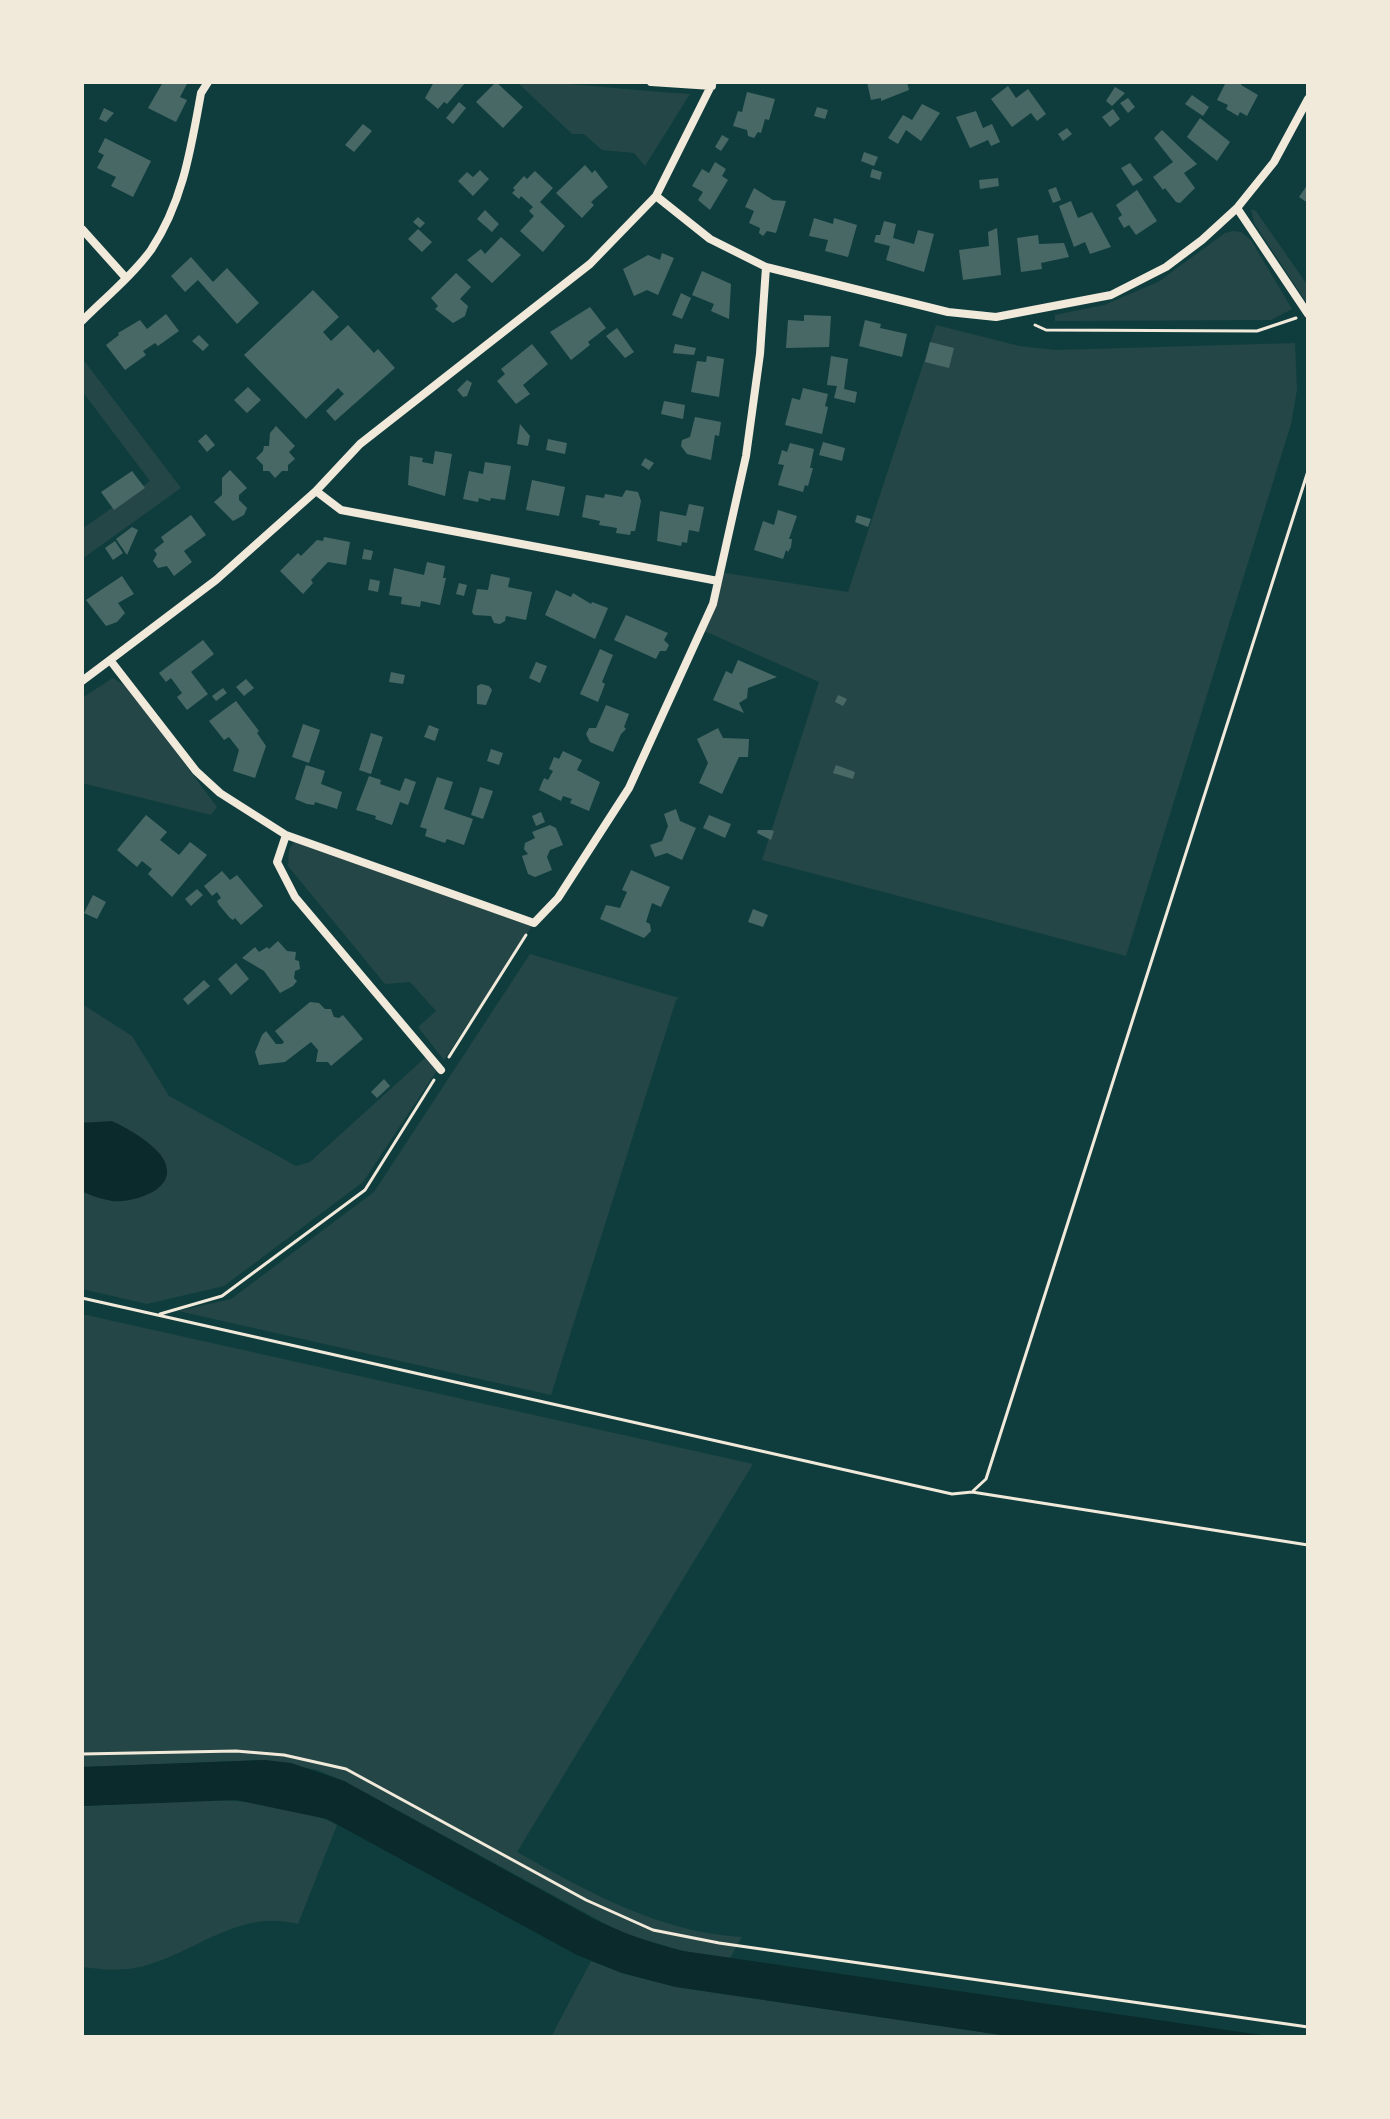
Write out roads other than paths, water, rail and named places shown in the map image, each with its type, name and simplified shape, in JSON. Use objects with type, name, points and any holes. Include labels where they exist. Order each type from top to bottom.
[{"type":"street","points":[[82,321],[150,251],[170,216],[185,176],[201,93],[208,82]]},
{"type":"street","points":[[82,681],[216,580],[316,491],[360,444],[590,264],[656,196],[713,84],[651,82]]},
{"type":"street","points":[[656,196],[710,239],[766,267],[948,312],[996,317],[1111,295],[1166,267],[1237,208],[1274,162],[1308,99]]},
{"type":"street","points":[[1237,208],[1307,313]]},
{"type":"street","points":[[82,229],[126,278]]},
{"type":"street","points":[[110,660],[196,771],[220,793],[286,835],[534,923],[558,898],[629,788],[713,604],[746,456],[760,354],[766,267]]},
{"type":"street","points":[[316,491],[341,510],[718,581]]},
{"type":"street","points":[[286,835],[277,862],[295,897],[441,1070]]}]
